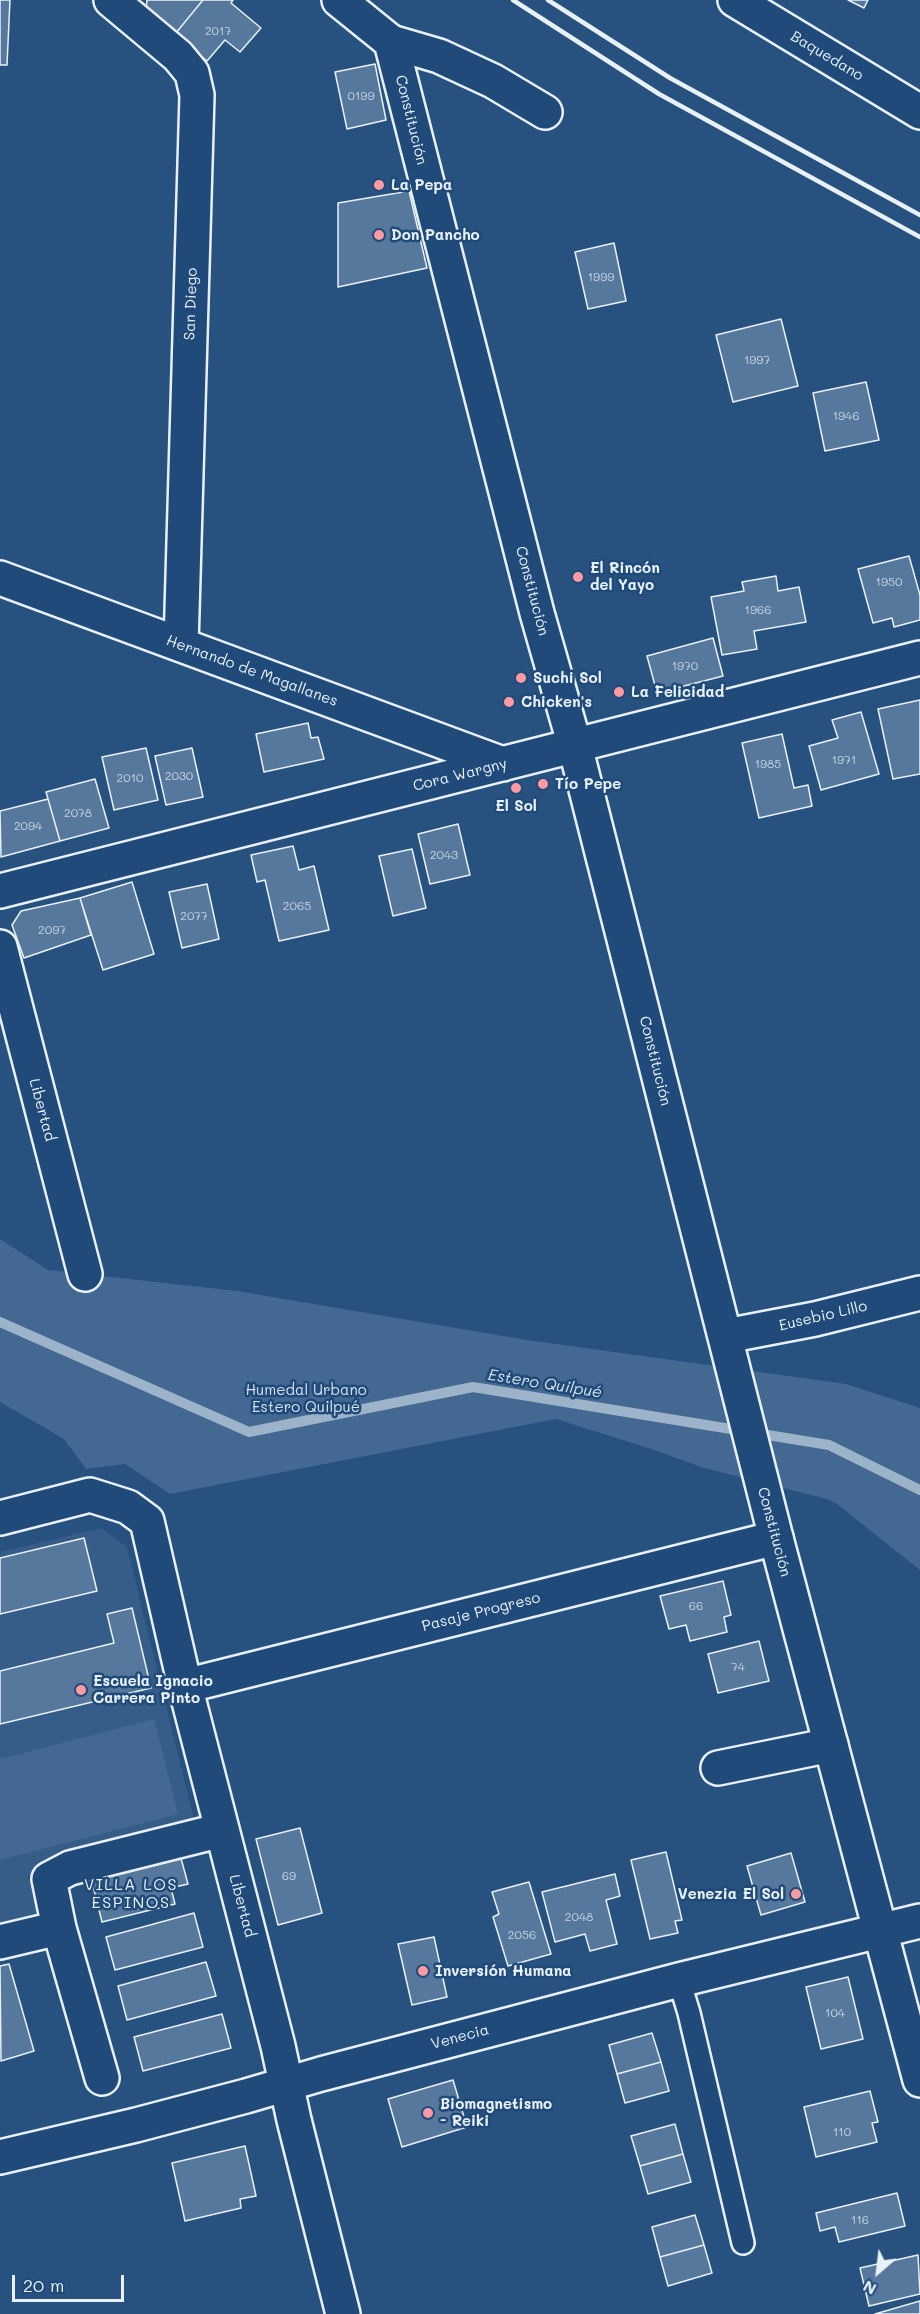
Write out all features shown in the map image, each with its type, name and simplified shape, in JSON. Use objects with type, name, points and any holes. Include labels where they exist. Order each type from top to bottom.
[{"type":"street","name":"San Diego","points":[[111,0],[178,56],[192,74],[198,95],[181,645]]},
{"type":"street","points":[[339,0],[391,42],[439,56],[493,81],[545,112]]},
{"type":"street","name":"Baquedano","points":[[735,0],[919,104]]},
{"type":"street","name":"Constitución","points":[[391,42],[537,613],[575,746],[761,1481],[920,2080]]},
{"type":"street","name":"Hernando de Magallanes","points":[[0,578],[503,764]]},
{"type":"street","name":"Cora Wargny","points":[[0,891],[920,658]]},
{"type":"street","name":"Libertad","points":[[0,947],[85,1274]]},
{"type":"street","name":"Eusebio Lillo","points":[[729,1349],[815,1319],[920,1293]]},
{"type":"street","name":"Libertad","points":[[0,1518],[90,1495],[128,1507],[147,1521],[185,1686],[343,2314]]},
{"type":"street","name":"Pasaje Progreso","points":[[185,1686],[776,1538]]},
{"type":"street","points":[[718,1768],[831,1746]]},
{"type":"street","points":[[102,2078],[59,1928],[50,1879],[70,1868],[222,1830]]},
{"type":"street","name":"Venecia","points":[[0,2157],[147,2122],[679,1980],[920,1921]]},
{"type":"street","points":[[0,1942],[59,1928]]},
{"type":"lane","points":[[679,1980],[743,2244]]},
{"type":"shaded area","name":"Escuela Ignacio Carrera Pinto","points":[[101,1528],[127,1547],[196,1828],[28,1875],[40,1921],[0,1931],[0,1552]]},
{"type":"green space","name":"Humedal Urbano Estero Quilpué","points":[[0,1239],[48,1270],[237,1291],[527,1340],[846,1384],[920,1408],[920,1570],[837,1504],[827,1499],[704,1468],[556,1419],[170,1494],[125,1464],[86,1469],[64,1439],[0,1402]]},
{"type":"green space","points":[[154,1719],[178,1814],[0,1860],[0,1759]]},
{"type":"building","points":[[0,0],[10,0],[7,65],[0,65]]},
{"type":"building","points":[[147,0],[203,0],[175,34],[146,9]]},
{"type":"building","points":[[203,0],[233,0],[231,3],[261,28],[240,52],[225,40],[207,61],[175,34]]},
{"type":"building","points":[[848,0],[868,0],[864,8]]},
{"type":"building","points":[[375,64],[386,120],[347,129],[335,72]]},
{"type":"building","name":"Don Pancho","points":[[409,191],[427,268],[338,287],[338,203]]},
{"type":"building","points":[[614,243],[626,301],[588,309],[575,252]]},
{"type":"building","points":[[781,319],[798,386],[733,402],[716,335]]},
{"type":"building","points":[[866,382],[879,440],[825,451],[813,393]]},
{"type":"building","points":[[909,556],[920,595],[920,620],[894,627],[892,618],[873,623],[858,569]]},
{"type":"building","points":[[776,576],[778,591],[799,587],[806,622],[754,631],[757,649],[722,655],[711,597],[744,591],[742,582]]},
{"type":"building","points":[[713,638],[723,676],[657,693],[647,656]]},
{"type":"building","points":[[920,700],[920,774],[893,779],[878,709]]},
{"type":"building","points":[[861,712],[879,774],[821,790],[809,746],[838,738],[832,720]]},
{"type":"building","points":[[308,723],[311,738],[318,737],[324,759],[264,772],[256,734]]},
{"type":"building","points":[[782,734],[794,788],[808,785],[812,806],[759,818],[742,743]]},
{"type":"building","points":[[146,748],[158,800],[114,810],[102,757]]},
{"type":"building","points":[[192,748],[203,797],[166,805],[155,756]]},
{"type":"building","points":[[95,779],[109,828],[60,841],[46,792]]},
{"type":"building","points":[[48,799],[60,841],[1,857],[0,811]]},
{"type":"building","points":[[458,824],[470,875],[430,884],[418,834]]},
{"type":"building","points":[[293,846],[299,870],[314,866],[329,930],[279,941],[265,880],[257,882],[251,855]]},
{"type":"building","points":[[412,849],[426,908],[393,916],[379,856]]},
{"type":"building","points":[[132,882],[154,954],[103,970],[80,898]]},
{"type":"building","points":[[207,884],[219,939],[182,948],[169,892]]},
{"type":"building","points":[[80,898],[91,935],[24,958],[12,925],[21,911]]},
{"type":"building","points":[[84,1538],[97,1591],[0,1614],[0,1558]]},
{"type":"building","points":[[723,1581],[731,1615],[724,1617],[727,1632],[690,1641],[686,1625],[669,1629],[660,1596]]},
{"type":"building","points":[[132,1608],[151,1688],[0,1724],[0,1671],[114,1643],[107,1614]]},
{"type":"building","points":[[759,1641],[769,1681],[718,1693],[708,1654]]},
{"type":"building","points":[[300,1828],[322,1913],[278,1925],[256,1839]]},
{"type":"building","points":[[179,1851],[188,1884],[171,1888],[175,1904],[102,1922],[90,1874]]},
{"type":"building","points":[[666,1852],[682,1920],[675,1921],[678,1933],[650,1939],[631,1860]]},
{"type":"building","points":[[791,1853],[805,1902],[761,1915],[747,1866]]},
{"type":"building","points":[[615,1874],[620,1896],[606,1900],[617,1944],[590,1951],[585,1934],[555,1942],[542,1892]]},
{"type":"building","points":[[529,1882],[551,1954],[508,1966],[493,1917],[499,1914],[492,1892]]},
{"type":"building","points":[[194,1913],[203,1947],[115,1970],[106,1937]]},
{"type":"building","name":"Inversión Humana","points":[[434,1937],[447,1997],[412,2005],[398,1944]]},
{"type":"building","points":[[206,1962],[216,1996],[127,2020],[118,1986]]},
{"type":"building","points":[[9,1964],[34,2051],[1,2061],[0,1966]]},
{"type":"building","points":[[848,1977],[863,2039],[821,2049],[806,1987]]},
{"type":"building","points":[[222,2014],[231,2048],[143,2071],[134,2037]]},
{"type":"building","points":[[652,2033],[661,2062],[617,2074],[609,2045]]},
{"type":"building","points":[[661,2062],[669,2091],[625,2103],[617,2074]]},
{"type":"building","name":"Biomagnetismo - Reiki","points":[[453,2080],[467,2127],[402,2147],[388,2099]]},
{"type":"building","points":[[870,2091],[878,2122],[872,2123],[877,2142],[816,2157],[804,2107]]},
{"type":"building","points":[[675,2124],[683,2154],[640,2166],[631,2136]]},
{"type":"building","points":[[245,2146],[256,2196],[240,2199],[241,2208],[185,2221],[172,2163]]},
{"type":"building","points":[[683,2154],[691,2182],[648,2194],[640,2166]]},
{"type":"building","points":[[897,2193],[905,2226],[839,2242],[835,2227],[820,2231],[816,2213]]},
{"type":"building","points":[[695,2215],[704,2245],[660,2257],[652,2227]]},
{"type":"building","points":[[704,2245],[712,2273],[668,2286],[660,2257]]},
{"type":"building","points":[[918,2255],[920,2294],[869,2306],[860,2268]]},
{"type":"building","points":[[920,2301],[920,2314],[875,2314]]},
{"type":"waterway","name":"Estero Quilpué","points":[[0,1322],[249,1432],[473,1387],[829,1445],[920,1490]]},
{"type":"railway","points":[[513,0],[659,94],[920,237]]},
{"type":"railway","points":[[548,0],[670,78],[920,215]]},
{"type":"place","name":"La Pepa","points":[[379,185]]},
{"type":"place","name":"Don Pancho","points":[[379,235]]},
{"type":"place","name":"El Rincón del Yayo","points":[[578,577]]},
{"type":"place","name":"Suchi Sol","points":[[521,678]]},
{"type":"place","name":"La Felicidad","points":[[619,692]]},
{"type":"place","name":"Chicken's","points":[[509,702]]},
{"type":"place","name":"Tío Pepe","points":[[543,784]]},
{"type":"place","name":"El Sol","points":[[516,788]]},
{"type":"place","name":"Escuela Ignacio Carrera Pinto","points":[[81,1690]]},
{"type":"place","name":"Venezia El Sol","points":[[796,1894]]},
{"type":"place","name":"Inversión Humana","points":[[423,1971]]},
{"type":"place","name":"Biomagnetismo - Reiki","points":[[428,2113]]},
{"type":"district","name":"VILLA LOS ESPINOS","points":[[131,1894]]}]
